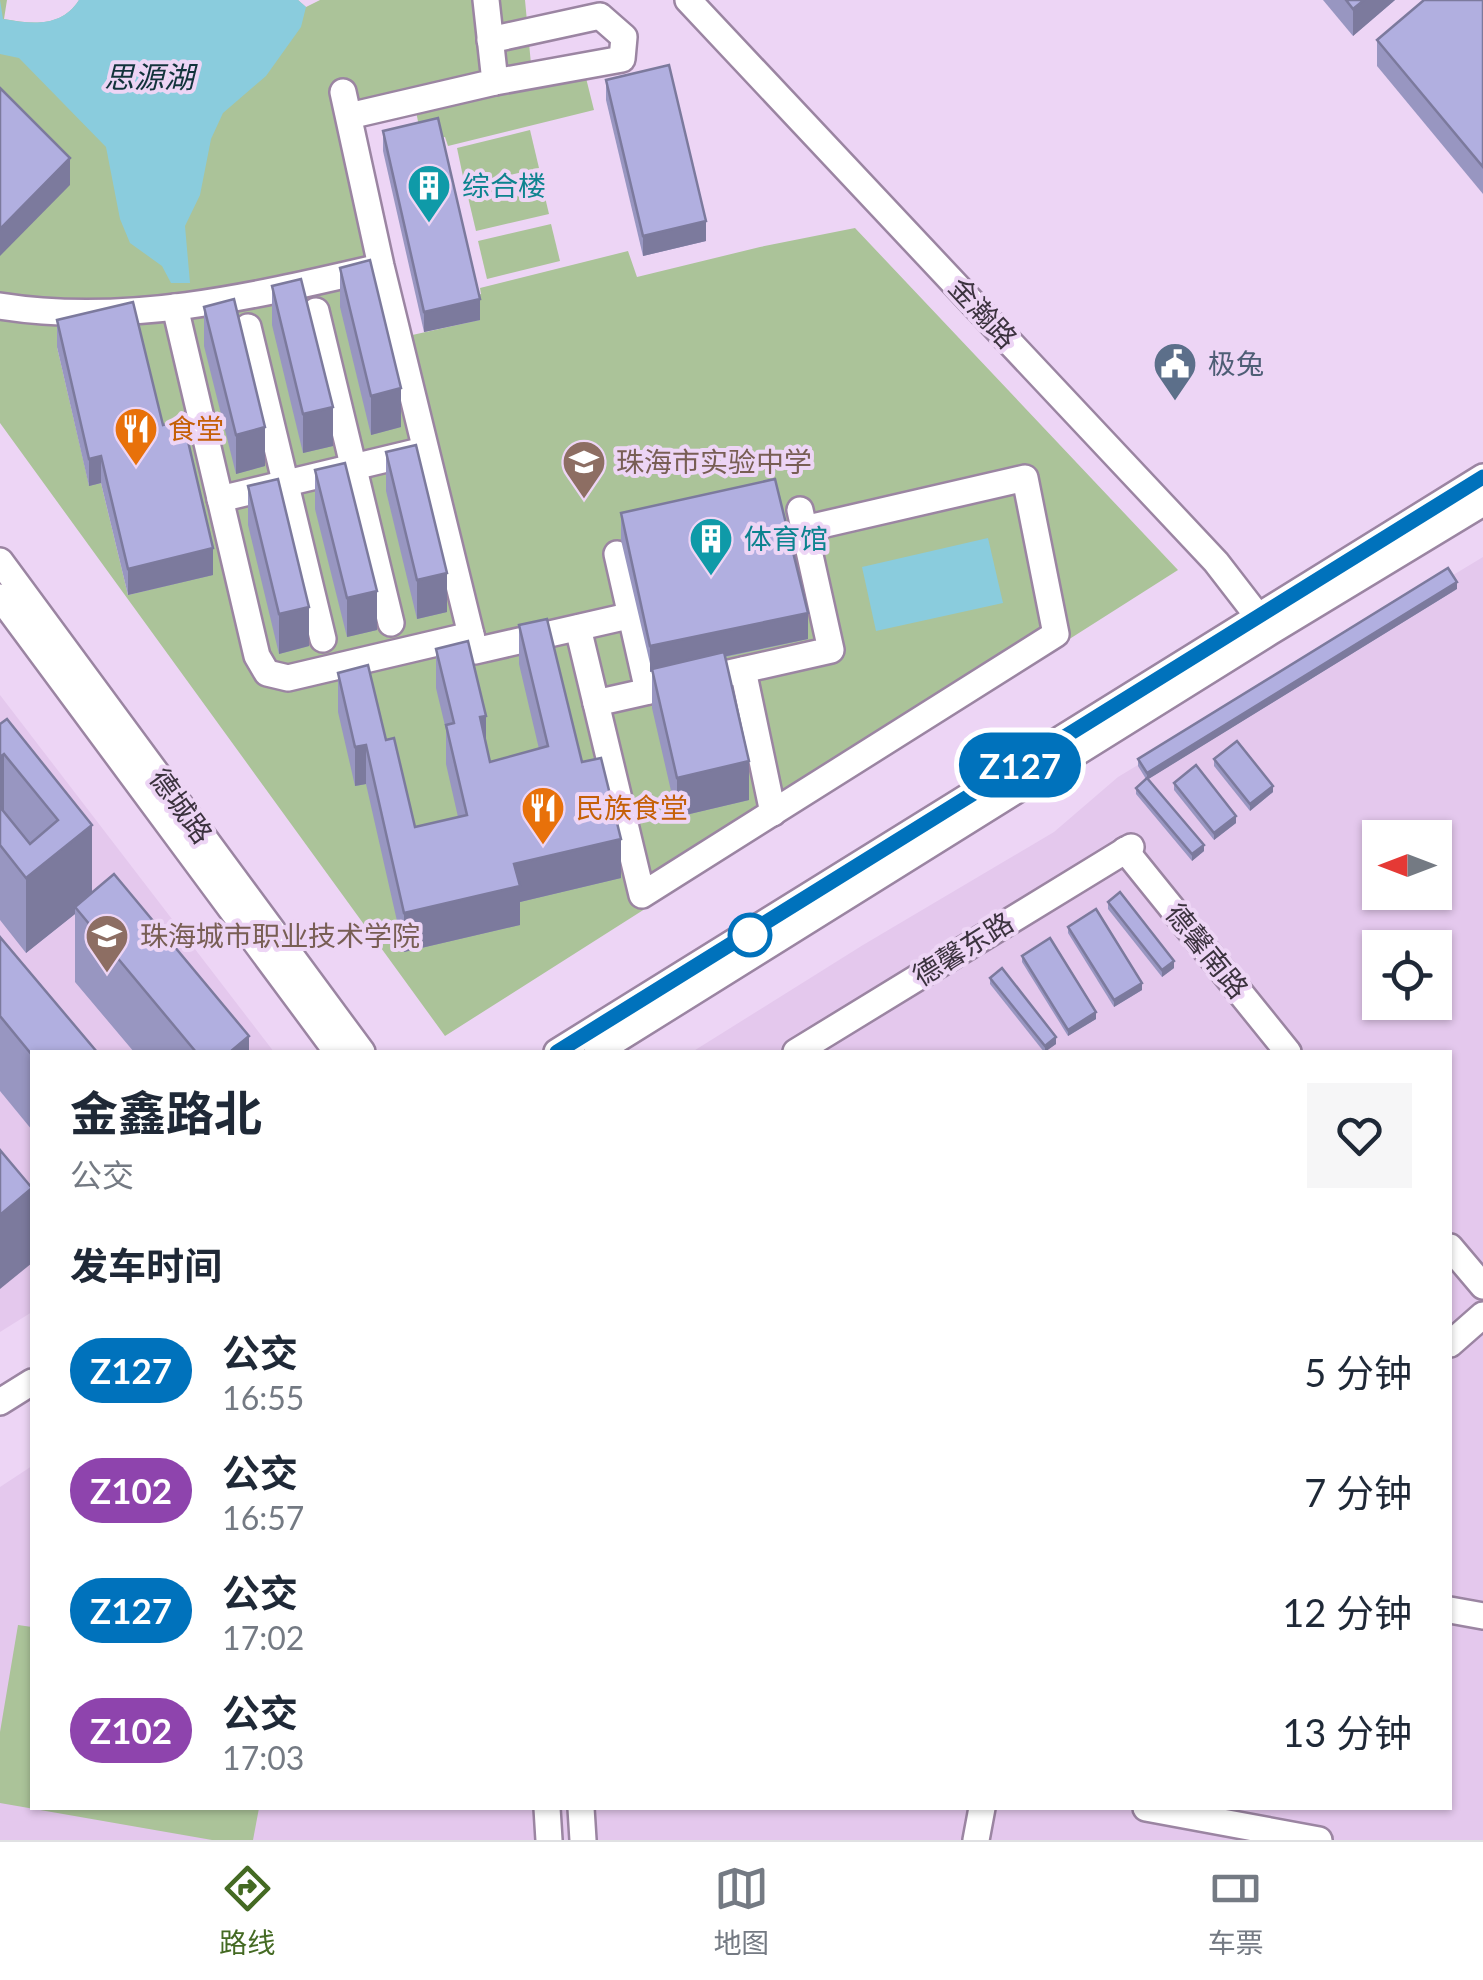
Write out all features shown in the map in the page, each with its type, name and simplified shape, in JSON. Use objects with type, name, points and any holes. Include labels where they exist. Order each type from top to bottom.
[{"type":"street","points":[[486,0],[494,82]]},
{"type":"street","name":"金瀚路","points":[[688,0],[1216,562],[1263,624]]},
{"type":"street","points":[[490,40],[600,16],[624,37],[622,59],[346,104],[381,266],[475,651],[634,614]]},
{"type":"street","points":[[0,306],[114,312],[175,308],[249,296],[381,266]]},
{"type":"street","points":[[175,308],[257,656],[267,673],[288,678],[471,635]]},
{"type":"street","points":[[316,311],[391,623]]},
{"type":"street","points":[[248,327],[324,639]]},
{"type":"street","points":[[220,500],[426,450]]},
{"type":"street","points":[[600,1050],[1263,624],[1483,477]]},
{"type":"street","points":[[578,628],[642,895],[1056,634],[1025,478],[802,520],[831,650],[596,703]]},
{"type":"street","points":[[561,1050],[1263,624],[1483,503]]},
{"type":"street","points":[[618,554],[648,691]]},
{"type":"street","name":"德城路","points":[[0,561],[346,1048]]},
{"type":"street","name":"德城路","points":[[0,597],[346,1048]]},
{"type":"street","points":[[743,670],[774,813]]},
{"type":"street","name":"德馨东路","points":[[799,1050],[1128,848]]},
{"type":"street","name":"德馨南路","points":[[1128,848],[1286,1050]]},
{"type":"street","points":[[1452,1249],[1483,1286]]},
{"type":"street","points":[[1452,1342],[1483,1315]]},
{"type":"street","points":[[0,1402],[30,1383]]},
{"type":"street","points":[[0,1421],[30,1403]]},
{"type":"street","points":[[1452,1610],[1483,1616]]},
{"type":"street","points":[[547,1810],[549,1840]]},
{"type":"street","points":[[580,1810],[583,1840]]},
{"type":"street","points":[[976,1840],[982,1810]]},
{"type":"street","points":[[1157,1810],[1320,1840]]},
{"type":"shaded area","name":"珠海市实验中学","points":[[0,0],[7,0],[4,19],[35,23],[55,20],[79,0],[298,0],[306,7],[320,0],[525,0],[532,75],[583,66],[594,110],[448,146],[445,137],[422,142],[414,101],[349,116],[399,338],[479,320],[475,296],[481,294],[480,288],[628,251],[637,277],[855,228],[1178,570],[445,1036],[0,423]],"holes":[[[57,347],[210,575],[128,595],[101,483],[89,485]]]},
{"type":"shaded area","points":[[530,130],[539,168],[465,186],[457,148]]},
{"type":"shaded area","points":[[540,176],[549,214],[476,231],[467,193]]},
{"type":"shaded area","points":[[551,224],[560,261],[487,279],[478,241]]},
{"type":"shaded area","points":[[1483,557],[1483,1840],[0,1840],[0,1487],[30,1467],[30,1810],[1452,1810],[1452,1050],[695,1050],[1054,832],[1118,777]]},
{"type":"shaded area","name":"珠海城市职业技术学院","points":[[0,695],[272,1050],[30,1050],[30,1313],[0,1332]]},
{"type":"shaded area","points":[[18,1625],[30,1627],[30,1808],[0,1803],[0,1732]]},
{"type":"shaded area","points":[[40,1810],[259,1810],[253,1840],[212,1840]]},
{"type":"water","name":"思源湖","points":[[0,0],[3,19],[35,23],[54,20],[79,0],[298,0],[306,7],[301,27],[266,76],[223,113],[211,139],[200,195],[185,226],[190,283],[171,283],[162,266],[130,243],[120,219],[106,147],[19,58],[0,54]]},
{"type":"water","points":[[988,538],[1003,603],[876,631],[862,567]]},
{"type":"building","points":[[1346,0],[1364,0],[1353,9]]},
{"type":"building","points":[[1424,0],[1483,0],[1483,167],[1377,40]]},
{"type":"building","points":[[669,65],[706,221],[643,236],[606,80]]},
{"type":"building","points":[[0,88],[70,158],[0,229]]},
{"type":"building","name":"综合楼","points":[[438,118],[480,299],[424,312],[383,131]]},
{"type":"building","points":[[370,260],[401,388],[371,396],[340,268]]},
{"type":"building","points":[[301,279],[333,407],[303,414],[272,286]]},
{"type":"building","points":[[234,299],[265,427],[236,435],[204,307]]},
{"type":"building","name":"食堂","points":[[133,302],[163,425],[183,420],[213,548],[128,569],[101,456],[89,459],[57,320]]},
{"type":"building","points":[[416,445],[447,573],[417,580],[386,452]]},
{"type":"building","points":[[345,463],[377,591],[347,598],[315,470]]},
{"type":"building","points":[[278,479],[309,607],[279,614],[248,486]]},
{"type":"building","name":"体育馆","points":[[775,479],[808,613],[650,646],[621,513]]},
{"type":"building","points":[[1448,568],[1457,582],[1147,773],[1138,759]]},
{"type":"building","points":[[547,619],[582,762],[601,758],[621,839],[514,864],[520,886],[404,913],[366,745],[355,747],[338,673],[368,665],[386,740],[394,738],[415,827],[467,815],[446,725],[454,723],[436,649],[468,641],[486,716],[480,717],[490,762],[548,746],[519,625]]},
{"type":"building","points":[[724,652],[749,761],[677,778],[652,669]]},
{"type":"building","points":[[7,719],[92,825],[26,878],[0,845],[0,807],[30,844],[58,820],[4,754],[0,757],[0,724]]},
{"type":"building","points":[[1237,741],[1273,786],[1250,804],[1214,759]]},
{"type":"building","points":[[1196,765],[1236,816],[1214,833],[1174,783]]},
{"type":"building","points":[[1147,778],[1204,845],[1192,854],[1136,788]]},
{"type":"building","points":[[114,874],[249,1036],[232,1050],[194,1050],[75,907]]},
{"type":"building","points":[[1120,892],[1174,961],[1162,970],[1108,902]]},
{"type":"building","points":[[1096,909],[1142,983],[1114,1000],[1068,927]]},
{"type":"building","points":[[0,937],[95,1050],[30,1053],[0,1016]]},
{"type":"building","points":[[1050,938],[1096,1012],[1068,1030],[1022,956]]},
{"type":"building","points":[[1002,968],[1056,1037],[1045,1046],[990,978]]},
{"type":"building","points":[[0,1150],[30,1190],[0,1215]]},
{"type":"bus line","name":"Z127","points":[[560,1050],[1483,477]]},
{"type":"place","name":"综合楼","points":[[429,224]]},
{"type":"place","name":"极兔","points":[[1175,402]]},
{"type":"place","name":"食堂","points":[[136,467]]},
{"type":"place","name":"珠海市实验中学","points":[[584,500]]},
{"type":"place","name":"体育馆","points":[[711,577]]},
{"type":"place","name":"民族食堂","points":[[543,846]]},
{"type":"place","name":"珠海城市职业技术学院","points":[[107,974]]}]
